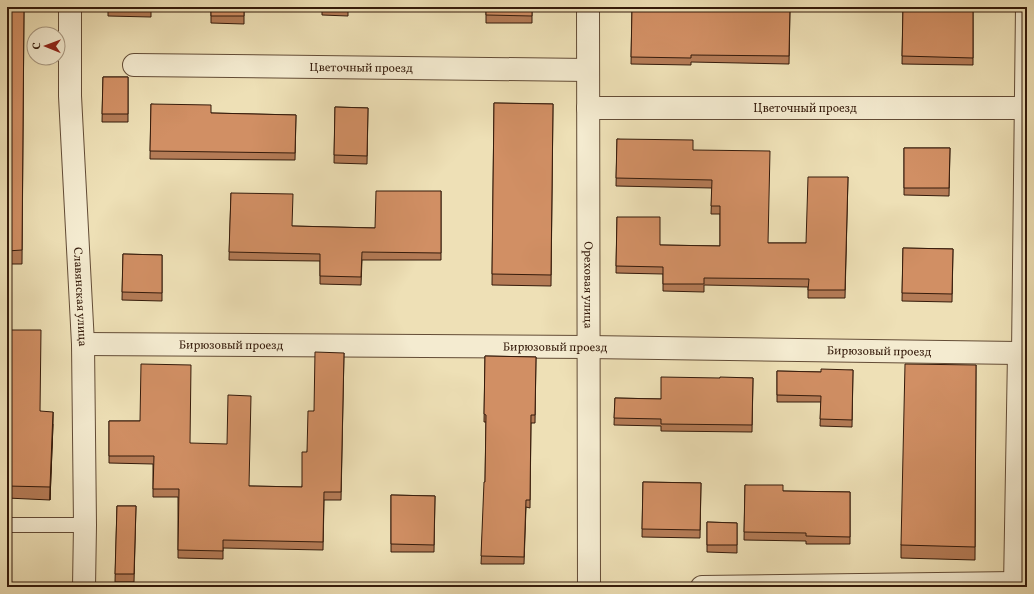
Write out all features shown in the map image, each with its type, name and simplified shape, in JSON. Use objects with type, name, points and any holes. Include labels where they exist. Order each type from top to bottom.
[{"type":"street","name":"Славянская улица","points":[[70,7],[70,96],[83,344],[85,525],[84,587]]},
{"type":"street","name":"Ореховая улица","points":[[588,7],[589,587]]},
{"type":"street","name":"Цветочный проезд","points":[[134,65],[588,70]]},
{"type":"street","name":"Цветочный проезд","points":[[588,108],[1022,108]]},
{"type":"street","name":"Бирюзовый проезд","points":[[83,344],[588,346],[1023,353]]},
{"type":"street","points":[[702,587],[1015,585],[1023,353]]},
{"type":"lane","points":[[1023,7],[1023,353]]},
{"type":"lane","points":[[7,525],[85,525]]},
{"type":"building","points":[[7,7],[24,7],[22,250],[7,251]]},
{"type":"building","points":[[211,7],[244,7],[244,16],[211,16]]},
{"type":"building","points":[[486,7],[532,7],[532,16],[486,15]]},
{"type":"building","points":[[728,7],[790,7],[789,56],[691,55],[691,58],[631,57],[632,9],[727,11]]},
{"type":"building","points":[[903,7],[972,7],[973,58],[902,56]]},
{"type":"building","points":[[103,77],[128,77],[128,114],[102,114]]},
{"type":"building","points":[[494,103],[553,104],[551,275],[492,274]]},
{"type":"building","points":[[151,104],[211,105],[211,113],[296,115],[295,153],[150,151]]},
{"type":"building","points":[[335,107],[368,108],[367,156],[334,155]]},
{"type":"building","points":[[617,139],[693,140],[693,150],[770,151],[768,243],[806,243],[808,177],[848,177],[845,290],[808,290],[809,279],[704,278],[704,284],[663,284],[663,267],[616,266],[617,217],[660,217],[660,245],[720,246],[720,206],[711,206],[712,180],[616,178]]},
{"type":"building","points":[[904,148],[950,148],[949,188],[904,188]]},
{"type":"building","points":[[376,191],[441,191],[441,253],[362,252],[361,277],[320,276],[320,254],[229,252],[231,193],[293,194],[292,226],[375,228]]},
{"type":"building","points":[[903,248],[953,249],[952,294],[902,293]]},
{"type":"building","points":[[123,254],[162,255],[162,293],[122,292]]},
{"type":"building","points":[[7,330],[41,330],[40,411],[53,412],[50,487],[7,486],[7,435],[9,435],[11,379],[7,379]]},
{"type":"building","points":[[315,352],[344,353],[341,492],[324,492],[323,542],[223,540],[223,551],[178,550],[179,489],[153,489],[154,456],[109,456],[109,421],[140,421],[141,364],[191,365],[190,443],[227,444],[228,395],[251,396],[249,486],[302,487],[302,452],[307,452],[308,411],[314,411]]},
{"type":"building","points":[[485,356],[536,357],[535,415],[531,415],[530,500],[526,500],[524,557],[481,556],[485,482]]},
{"type":"building","points":[[905,364],[976,365],[975,547],[901,545]]},
{"type":"building","points":[[821,369],[853,370],[852,420],[820,419],[821,396],[777,395],[777,371],[821,372]]},
{"type":"building","points":[[661,377],[753,378],[752,425],[661,424],[661,419],[614,418],[615,398],[661,399]]},
{"type":"building","points":[[643,482],[701,483],[700,530],[642,529]]},
{"type":"building","points":[[745,485],[783,485],[783,491],[850,492],[850,537],[806,536],[806,533],[744,532]]},
{"type":"building","points":[[391,495],[435,496],[434,545],[391,544]]},
{"type":"building","points":[[117,506],[136,506],[134,574],[115,574]]},
{"type":"building","points":[[707,522],[737,523],[737,545],[707,545]]}]
